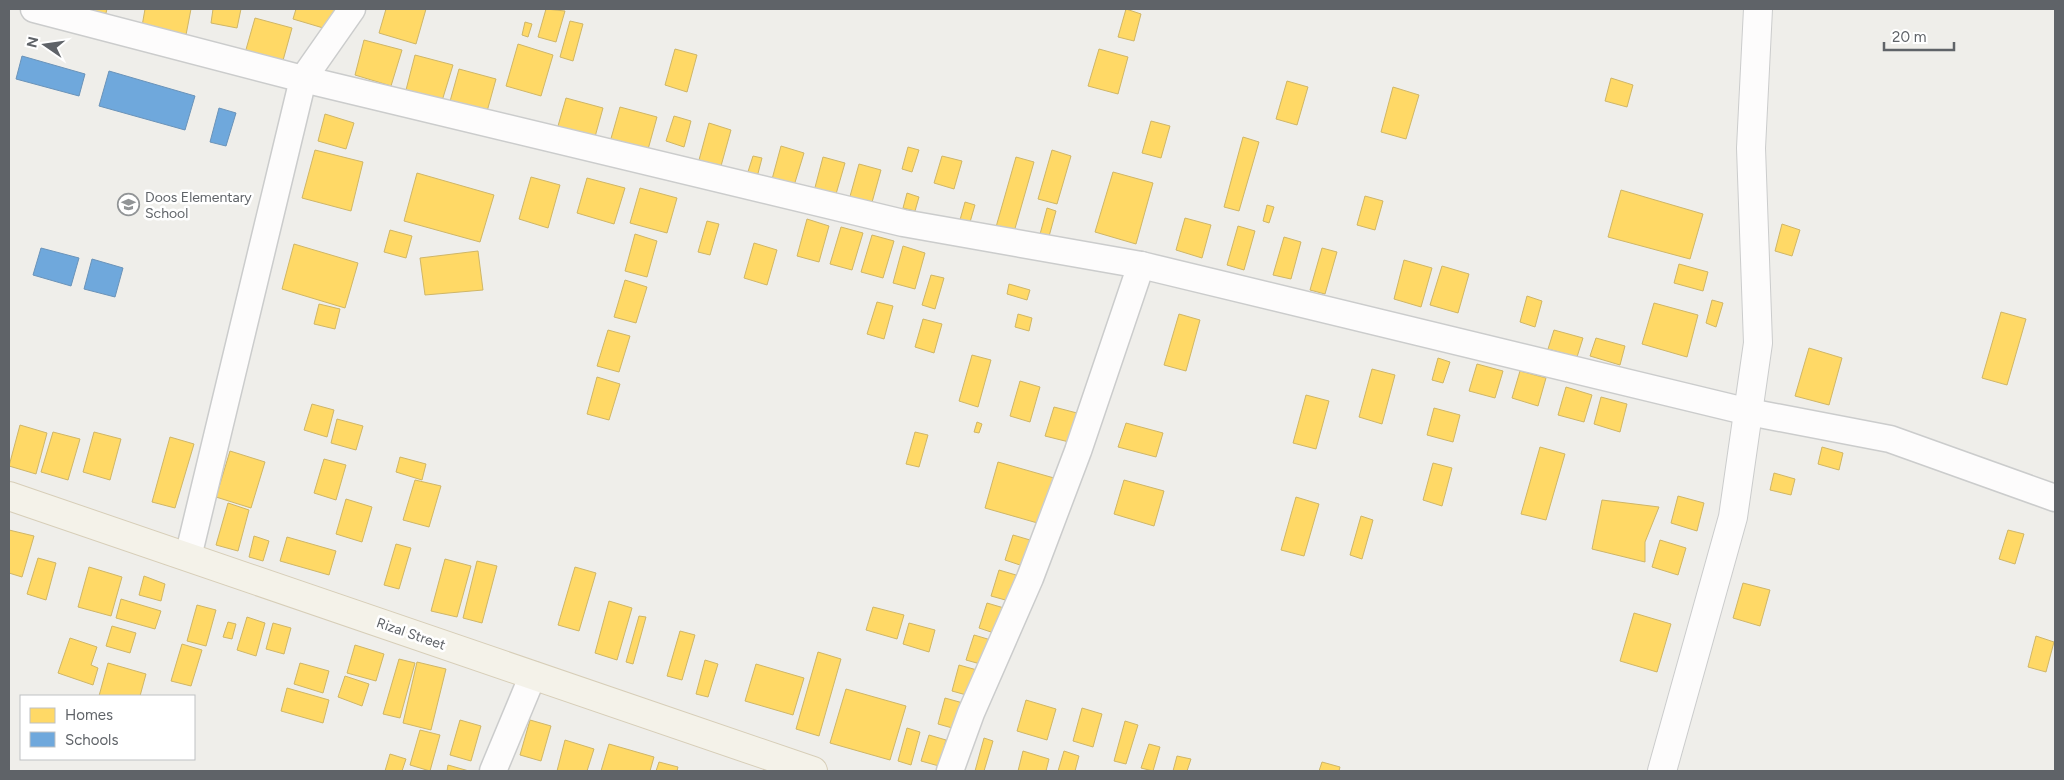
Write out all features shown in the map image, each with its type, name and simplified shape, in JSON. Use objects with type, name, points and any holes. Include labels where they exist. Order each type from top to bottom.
[{"type":"main road","name":"Rizal Street","points":[[9,496],[813,771]]},
{"type":"street","points":[[34,9],[303,79],[903,223],[1141,265],[1750,412],[1890,439],[2055,498]]},
{"type":"street","points":[[188,557],[303,79],[352,9]]},
{"type":"street","points":[[1662,771],[1733,517],[1750,412],[1758,343],[1751,148],[1758,9]]},
{"type":"street","points":[[950,771],[971,713],[1030,578],[1078,451],[1141,265]]},
{"type":"street","points":[[493,771],[533,675]]},
{"type":"building: Homes","points":[[67,9],[107,9],[104,21]]},
{"type":"building: Homes","points":[[145,9],[191,9],[185,40],[141,32]]},
{"type":"building: Homes","points":[[213,9],[241,9],[237,28],[211,23]]},
{"type":"building: Homes","points":[[296,9],[336,9],[330,30],[293,19]]},
{"type":"building: Homes","points":[[386,9],[426,9],[416,44],[379,33]]},
{"type":"building: Homes","points":[[546,9],[565,11],[556,42],[538,37]]},
{"type":"building: Homes","points":[[1126,9],[1141,14],[1134,41],[1118,37]]},
{"type":"building: Homes","points":[[255,18],[292,28],[282,64],[245,53]]},
{"type":"building: Homes","points":[[570,21],[583,24],[573,61],[560,57]]},
{"type":"building: Homes","points":[[525,22],[532,24],[528,37],[522,35]]},
{"type":"building: Homes","points":[[364,40],[402,50],[391,86],[355,75]]},
{"type":"building: Homes","points":[[518,44],[553,55],[541,96],[506,86]]},
{"type":"building: Homes","points":[[675,49],[697,55],[687,92],[665,85]]},
{"type":"building: Homes","points":[[1099,49],[1128,57],[1118,94],[1088,86]]},
{"type":"building: Homes","points":[[415,55],[453,65],[442,101],[406,90]]},
{"type":"building: Homes","points":[[459,69],[496,79],[486,115],[449,105]]},
{"type":"building: Homes","points":[[1611,78],[1633,85],[1627,107],[1605,101]]},
{"type":"building: Homes","points":[[1287,81],[1308,87],[1297,125],[1276,119]]},
{"type":"building: Homes","points":[[1393,87],[1419,95],[1406,139],[1381,132]]},
{"type":"building: Homes","points":[[566,98],[603,108],[593,144],[556,133]]},
{"type":"building: Homes","points":[[620,107],[657,117],[647,153],[610,142]]},
{"type":"building: Homes","points":[[325,114],[354,123],[346,149],[318,141]]},
{"type":"building: Homes","points":[[674,116],[691,121],[684,147],[666,141]]},
{"type":"building: Homes","points":[[1151,121],[1170,126],[1161,158],[1142,153]]},
{"type":"building: Homes","points":[[709,123],[731,130],[721,166],[699,160]]},
{"type":"building: Homes","points":[[1243,137],[1259,142],[1239,211],[1224,207]]},
{"type":"building: Homes","points":[[781,146],[804,153],[793,189],[771,183]]},
{"type":"building: Homes","points":[[908,147],[919,150],[912,172],[902,169]]},
{"type":"building: Homes","points":[[315,150],[363,162],[351,211],[302,198]]},
{"type":"building: Homes","points":[[1052,150],[1071,156],[1057,204],[1038,199]]},
{"type":"building: Homes","points":[[753,156],[762,158],[756,181],[746,178]]},
{"type":"building: Homes","points":[[942,156],[962,161],[954,189],[934,183]]},
{"type":"building: Homes","points":[[823,157],[845,163],[834,201],[813,195]]},
{"type":"building: Homes","points":[[1016,157],[1034,162],[1012,239],[994,234]]},
{"type":"building: Homes","points":[[859,164],[881,170],[871,206],[849,200]]},
{"type":"building: Homes","points":[[1113,172],[1153,183],[1136,244],[1095,232]]},
{"type":"building: Homes","points":[[417,173],[494,195],[480,242],[404,221]]},
{"type":"building: Homes","points":[[531,177],[560,185],[548,228],[519,219]]},
{"type":"building: Homes","points":[[587,178],[625,188],[614,224],[577,213]]},
{"type":"building: Homes","points":[[640,188],[677,198],[667,233],[630,223]]},
{"type":"building: Homes","points":[[1621,190],[1703,214],[1690,259],[1608,237]]},
{"type":"building: Homes","points":[[907,193],[919,197],[915,211],[903,208]]},
{"type":"building: Homes","points":[[1365,196],[1383,201],[1375,230],[1357,225]]},
{"type":"building: Homes","points":[[965,202],[975,205],[968,229],[958,227]]},
{"type":"building: Homes","points":[[1267,205],[1274,207],[1269,223],[1263,221]]},
{"type":"building: Homes","points":[[1047,208],[1056,211],[1048,240],[1039,238]]},
{"type":"building: Homes","points":[[1185,218],[1211,225],[1202,258],[1176,250]]},
{"type":"building: Homes","points":[[807,219],[829,226],[819,262],[797,256]]},
{"type":"building: Homes","points":[[707,221],[719,224],[710,255],[698,252]]},
{"type":"building: Homes","points":[[1782,224],[1800,230],[1792,256],[1775,251]]},
{"type":"building: Homes","points":[[1238,226],[1255,231],[1244,270],[1227,265]]},
{"type":"building: Homes","points":[[841,227],[863,233],[852,270],[830,264]]},
{"type":"building: Homes","points":[[390,230],[412,236],[406,258],[384,252]]},
{"type":"building: Homes","points":[[635,234],[657,241],[647,277],[625,271]]},
{"type":"building: Homes","points":[[872,235],[894,241],[883,278],[861,272]]},
{"type":"building: Homes","points":[[1284,237],[1301,242],[1291,279],[1273,275]]},
{"type":"building: Homes","points":[[754,243],[777,250],[767,285],[744,278]]},
{"type":"building: Homes","points":[[294,244],[358,263],[345,308],[282,289]]},
{"type":"building: Homes","points":[[903,246],[925,253],[915,289],[893,283]]},
{"type":"building: Homes","points":[[1322,248],[1337,252],[1325,294],[1310,290]]},
{"type":"building: Homes","points":[[478,251],[483,290],[425,295],[420,258]]},
{"type":"building: Homes","points":[[1404,260],[1432,268],[1421,307],[1394,299]]},
{"type":"building: Homes","points":[[1679,264],[1708,272],[1703,291],[1674,283]]},
{"type":"building: Homes","points":[[1442,266],[1469,274],[1458,313],[1430,305]]},
{"type":"building: Homes","points":[[931,275],[944,278],[935,309],[922,305]]},
{"type":"building: Homes","points":[[625,280],[647,287],[636,323],[614,317]]},
{"type":"building: Homes","points":[[1009,284],[1030,290],[1027,300],[1007,294]]},
{"type":"building: Homes","points":[[1527,296],[1542,301],[1535,327],[1520,322]]},
{"type":"building: Homes","points":[[1712,300],[1723,303],[1716,327],[1706,323]]},
{"type":"building: Homes","points":[[877,302],[893,306],[884,339],[867,334]]},
{"type":"building: Homes","points":[[1654,303],[1698,315],[1687,357],[1642,344]]},
{"type":"building: Homes","points":[[319,304],[340,309],[335,329],[314,324]]},
{"type":"building: Homes","points":[[2001,312],[2026,319],[2007,385],[1982,378]]},
{"type":"building: Homes","points":[[1018,314],[1032,318],[1029,331],[1015,327]]},
{"type":"building: Homes","points":[[1179,314],[1200,320],[1186,371],[1164,365]]},
{"type":"building: Homes","points":[[923,319],[942,324],[934,353],[915,347]]},
{"type":"building: Homes","points":[[608,330],[630,336],[619,372],[597,366]]},
{"type":"building: Homes","points":[[1554,330],[1583,338],[1577,357],[1548,349]]},
{"type":"building: Homes","points":[[1596,338],[1625,346],[1620,365],[1590,356]]},
{"type":"building: Homes","points":[[1809,348],[1842,358],[1829,405],[1795,396]]},
{"type":"building: Homes","points":[[972,355],[991,360],[978,407],[959,401]]},
{"type":"building: Homes","points":[[1438,358],[1450,362],[1443,383],[1432,380]]},
{"type":"building: Homes","points":[[1477,364],[1503,371],[1495,398],[1469,391]]},
{"type":"building: Homes","points":[[1372,369],[1395,375],[1382,424],[1359,417]]},
{"type":"building: Homes","points":[[1520,371],[1546,378],[1538,406],[1512,398]]},
{"type":"building: Homes","points":[[597,377],[620,384],[609,420],[587,414]]},
{"type":"building: Homes","points":[[1020,381],[1040,387],[1030,422],[1010,416]]},
{"type":"building: Homes","points":[[1566,387],[1592,395],[1584,422],[1558,415]]},
{"type":"building: Homes","points":[[1306,395],[1329,401],[1316,449],[1293,443]]},
{"type":"building: Homes","points":[[1601,397],[1627,404],[1620,432],[1594,424]]},
{"type":"building: Homes","points":[[312,404],[334,410],[327,437],[304,430]]},
{"type":"building: Homes","points":[[1054,407],[1077,413],[1069,442],[1045,436]]},
{"type":"building: Homes","points":[[1434,408],[1460,415],[1453,442],[1427,435]]},
{"type":"building: Homes","points":[[337,419],[363,426],[356,450],[331,443]]},
{"type":"building: Homes","points":[[977,422],[982,424],[979,433],[974,432]]},
{"type":"building: Homes","points":[[1126,423],[1163,433],[1156,457],[1118,447]]},
{"type":"building: Homes","points":[[20,425],[47,433],[36,474],[9,466]]},
{"type":"building: Homes","points":[[53,432],[80,439],[68,480],[41,472]]},
{"type":"building: Homes","points":[[94,432],[121,439],[110,480],[83,472]]},
{"type":"building: Homes","points":[[915,432],[928,435],[919,467],[906,464]]},
{"type":"building: Homes","points":[[170,437],[194,444],[175,508],[152,502]]},
{"type":"building: Homes","points":[[1540,447],[1565,454],[1546,520],[1521,514]]},
{"type":"building: Homes","points":[[1822,447],[1843,453],[1839,470],[1818,464]]},
{"type":"building: Homes","points":[[230,451],[265,462],[251,508],[216,497]]},
{"type":"building: Homes","points":[[400,457],[426,464],[422,480],[396,472]]},
{"type":"building: Homes","points":[[324,459],[346,465],[336,500],[314,493]]},
{"type":"building: Homes","points":[[998,462],[1054,478],[1041,524],[985,508]]},
{"type":"building: Homes","points":[[1433,463],[1452,468],[1442,506],[1423,500]]},
{"type":"building: Homes","points":[[1774,473],[1795,479],[1791,495],[1770,490]]},
{"type":"building: Homes","points":[[415,480],[441,486],[429,527],[403,520]]},
{"type":"building: Homes","points":[[1124,480],[1164,491],[1154,526],[1114,514]]},
{"type":"building: Homes","points":[[1678,496],[1704,503],[1697,531],[1671,523]]},
{"type":"building: Homes","points":[[1296,497],[1319,504],[1304,556],[1281,550]]},
{"type":"building: Homes","points":[[346,499],[372,507],[362,542],[336,534]]},
{"type":"building: Homes","points":[[1602,500],[1659,507],[1645,542],[1645,562],[1592,549]]},
{"type":"building: Homes","points":[[228,503],[249,510],[238,551],[216,545]]},
{"type":"building: Homes","points":[[1361,516],[1373,520],[1362,559],[1350,555]]},
{"type":"building: Homes","points":[[9,530],[34,536],[22,577],[9,573]]},
{"type":"building: Homes","points":[[2008,530],[2024,534],[2015,564],[1999,559]]},
{"type":"building: Homes","points":[[1013,535],[1030,540],[1023,566],[1005,560]]},
{"type":"building: Homes","points":[[254,536],[269,541],[263,561],[249,557]]},
{"type":"building: Homes","points":[[287,537],[336,551],[329,575],[280,561]]},
{"type":"building: Homes","points":[[1660,540],[1686,548],[1678,575],[1652,567]]},
{"type":"building: Homes","points":[[396,544],[411,548],[399,589],[384,585]]},
{"type":"building: Homes","points":[[38,558],[56,563],[46,600],[27,594]]},
{"type":"building: Homes","points":[[445,559],[471,566],[457,617],[431,611]]},
{"type":"building: Homes","points":[[477,561],[497,566],[482,623],[463,618]]},
{"type":"building: Homes","points":[[89,567],[122,577],[111,616],[78,607]]},
{"type":"building: Homes","points":[[575,567],[596,573],[579,631],[558,625]]},
{"type":"building: Homes","points":[[999,570],[1016,575],[1009,601],[991,596]]},
{"type":"building: Homes","points":[[144,576],[165,584],[161,601],[139,595]]},
{"type":"building: Homes","points":[[1743,583],[1770,590],[1760,626],[1733,618]]},
{"type":"building: Homes","points":[[121,599],[161,611],[155,629],[116,618]]},
{"type":"building: Homes","points":[[609,601],[632,608],[617,660],[595,653]]},
{"type":"building: Homes","points":[[987,603],[1004,608],[997,634],[979,628]]},
{"type":"building: Homes","points":[[197,605],[216,610],[206,646],[187,641]]},
{"type":"building: Homes","points":[[873,607],[904,615],[897,639],[866,630]]},
{"type":"building: Homes","points":[[1634,613],[1671,624],[1657,672],[1620,661]]},
{"type":"building: Homes","points":[[639,616],[646,617],[633,664],[626,662]]},
{"type":"building: Homes","points":[[247,617],[265,623],[256,656],[237,650]]},
{"type":"building: Homes","points":[[228,622],[236,624],[232,639],[223,637]]},
{"type":"building: Homes","points":[[273,623],[291,628],[284,654],[266,649]]},
{"type":"building: Homes","points":[[909,623],[935,630],[929,652],[903,644]]},
{"type":"building: Homes","points":[[112,626],[136,633],[130,653],[106,646]]},
{"type":"building: Homes","points":[[680,631],[695,635],[682,680],[667,676]]},
{"type":"building: Homes","points":[[974,635],[991,640],[984,665],[966,660]]},
{"type":"building: Homes","points":[[2036,636],[2054,642],[2046,672],[2028,667]]},
{"type":"building: Homes","points":[[70,638],[97,647],[91,665],[98,668],[93,685],[58,673]]},
{"type":"building: Homes","points":[[182,644],[202,650],[191,686],[171,681]]},
{"type":"building: Homes","points":[[355,645],[384,654],[376,681],[347,673]]},
{"type":"building: Homes","points":[[818,652],[841,659],[819,736],[796,729]]},
{"type":"building: Homes","points":[[399,659],[415,663],[400,718],[383,714]]},
{"type":"building: Homes","points":[[705,660],[718,664],[708,697],[696,694]]},
{"type":"building: Homes","points":[[417,662],[446,669],[431,730],[403,723]]},
{"type":"building: Homes","points":[[108,663],[146,674],[140,695],[99,695]]},
{"type":"building: Homes","points":[[300,663],[329,671],[323,693],[294,684]]},
{"type":"building: Homes","points":[[756,664],[804,678],[793,715],[745,701]]},
{"type":"building: Homes","points":[[959,665],[977,670],[970,696],[952,691]]},
{"type":"building: Homes","points":[[345,676],[369,684],[362,706],[338,697]]},
{"type":"building: Homes","points":[[287,688],[329,700],[323,723],[281,711]]},
{"type":"building: Homes","points":[[846,689],[906,706],[890,760],[830,743]]},
{"type":"building: Homes","points":[[945,698],[963,703],[956,729],[938,724]]},
{"type":"building: Homes","points":[[1026,700],[1056,709],[1047,740],[1017,731]]},
{"type":"building: Homes","points":[[1082,708],[1102,714],[1093,747],[1073,741]]},
{"type":"building: Homes","points":[[460,720],[481,726],[471,761],[450,755]]},
{"type":"building: Homes","points":[[530,720],[551,726],[541,761],[520,755]]},
{"type":"building: Homes","points":[[1125,721],[1138,725],[1126,764],[1114,761]]},
{"type":"building: Homes","points":[[907,728],[920,732],[911,765],[898,761]]},
{"type":"building: Homes","points":[[420,730],[440,735],[430,771],[410,765]]},
{"type":"building: Homes","points":[[929,735],[946,740],[939,766],[921,761]]},
{"type":"building: Homes","points":[[984,738],[993,741],[984,771],[975,771]]},
{"type":"building: Homes","points":[[565,740],[594,749],[587,771],[557,771]]},
{"type":"building: Homes","points":[[609,744],[654,757],[650,771],[601,771]]},
{"type":"building: Homes","points":[[1149,744],[1160,747],[1153,771],[1141,768]]},
{"type":"building: Homes","points":[[1023,751],[1049,759],[1046,771],[1018,771]]},
{"type":"building: Homes","points":[[1064,751],[1079,756],[1075,771],[1058,771]]},
{"type":"building: Homes","points":[[390,754],[406,759],[402,771],[385,771]]},
{"type":"building: Homes","points":[[1177,756],[1191,759],[1187,771],[1173,771]]},
{"type":"building: Homes","points":[[659,762],[678,767],[677,771],[656,771]]},
{"type":"building: Homes","points":[[1322,762],[1340,767],[1339,771],[1319,771]]},
{"type":"building: Homes","points":[[448,765],[469,771],[447,771]]},
{"type":"building: Schools","points":[[22,56],[85,74],[79,96],[16,79]]},
{"type":"building: Schools","points":[[109,71],[195,96],[185,130],[99,106]]},
{"type":"building: Schools","points":[[219,108],[236,113],[226,146],[210,142]]},
{"type":"building: Schools","points":[[41,248],[79,258],[71,286],[33,275]]},
{"type":"building: Schools","points":[[92,259],[123,268],[115,297],[84,289]]},
{"type":"place","name":"Doos Elementary School","points":[[129,205]]}]
